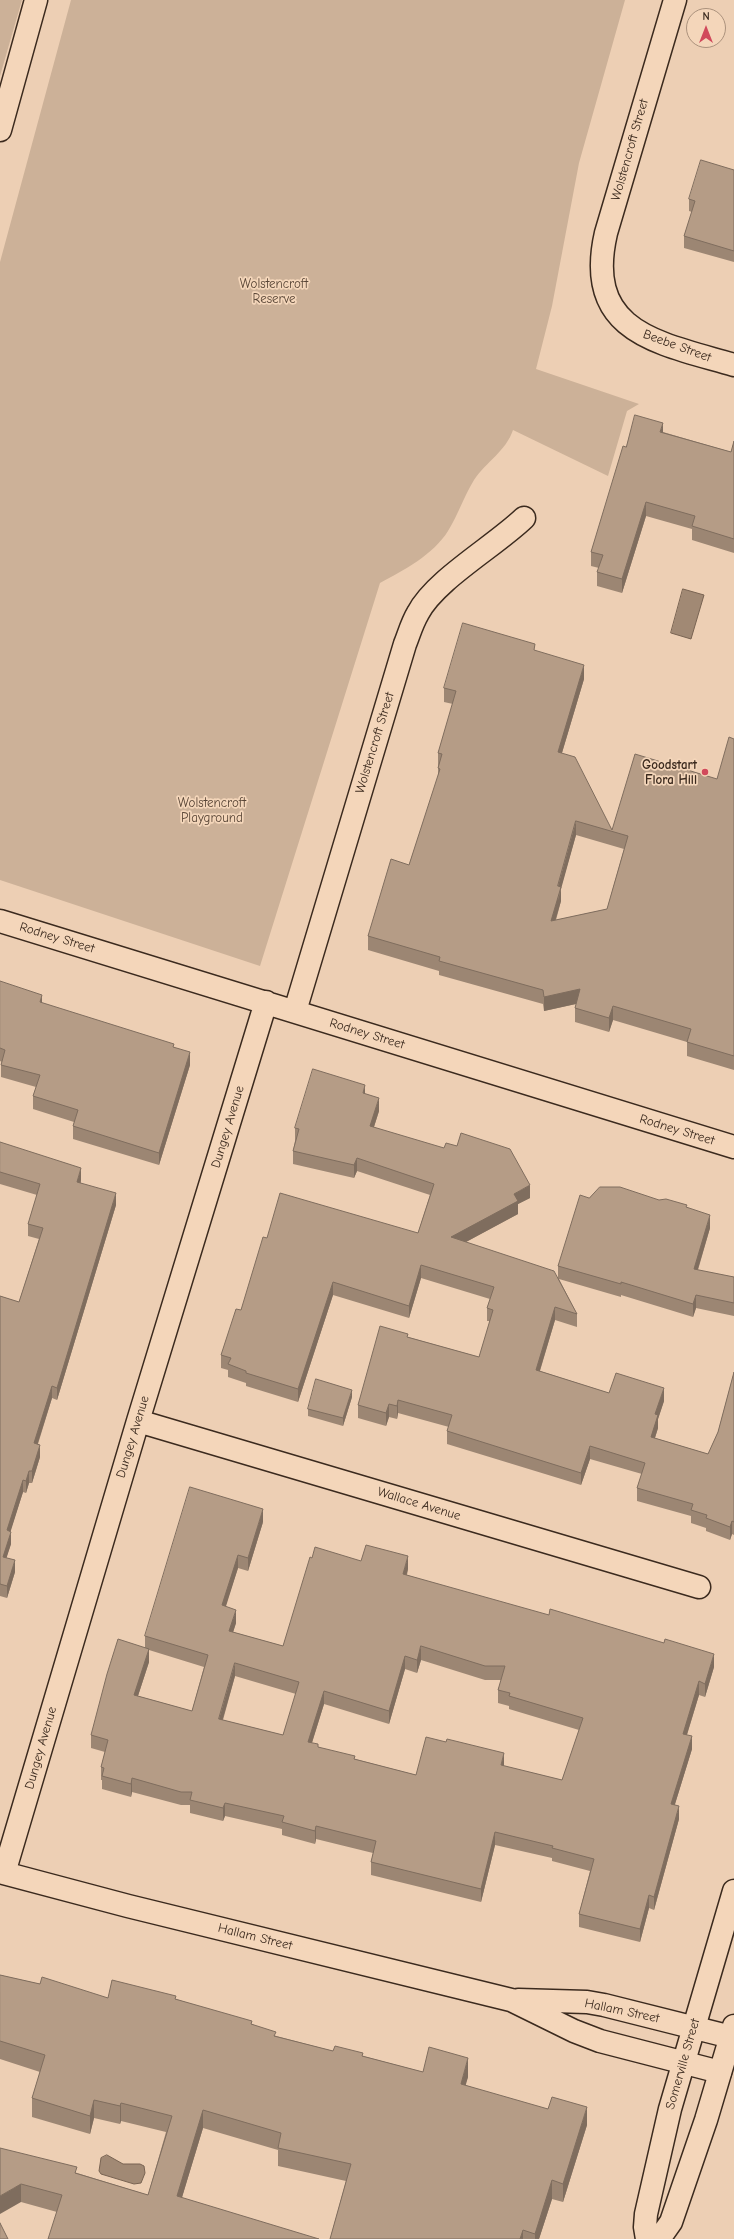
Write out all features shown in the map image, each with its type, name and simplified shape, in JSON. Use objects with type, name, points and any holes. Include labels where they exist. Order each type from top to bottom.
[{"type":"street","points":[[0,130],[36,0]]},
{"type":"street","name":"Wolstencroft Street","points":[[608,302],[602,280],[602,249],[675,0]]},
{"type":"street","name":"Beebe Street","points":[[608,302],[620,318],[646,336],[734,365]]},
{"type":"street","name":"Wolstencroft Street","points":[[295,1011],[405,644],[418,612],[439,586],[508,534],[524,518]]},
{"type":"street","name":"Rodney Street","points":[[0,921],[734,1147]]},
{"type":"street","name":"Dungey Avenue","points":[[2,1873],[138,1420],[266,1002]]},
{"type":"street","name":"Wallace Avenue","points":[[138,1420],[699,1588]]},
{"type":"street","name":"Hallam Street","points":[[2,1873],[136,1908],[511,2000],[587,2002],[694,2027],[732,2031]]},
{"type":"street","name":"Somerville Street","points":[[647,2239],[645,2228],[646,2214],[670,2109],[734,1891]]},
{"type":"street","name":"Hallam Street","points":[[511,2000],[574,2031],[600,2041],[720,2072]]},
{"type":"street","points":[[659,2239],[671,2222],[732,2031]]},
{"type":"green space","points":[[0,0],[22,0],[0,76]]},
{"type":"green space","name":"Wolstencroft Reserve","points":[[71,0],[625,0],[579,163],[552,306],[536,369],[639,404],[627,411],[608,476],[513,430],[506,444],[474,480],[452,525],[442,540],[426,555],[399,573],[380,583],[260,966],[0,880],[0,262]]},
{"type":"shaded area","points":[[683,589],[704,595],[691,639],[671,633]]},
{"type":"shaded area","points":[[107,2155],[123,2164],[140,2164],[144,2166],[145,2173],[141,2183],[134,2184],[101,2174],[99,2171],[101,2158]]},
{"type":"building","points":[[701,160],[734,170],[734,251],[684,236],[695,201],[689,199]]},
{"type":"building","points":[[635,415],[663,423],[660,432],[731,452],[734,441],[734,539],[692,526],[695,516],[646,502],[622,579],[597,572],[603,555],[591,552],[623,446],[626,447]]},
{"type":"building","points":[[463,623],[535,644],[534,650],[584,665],[558,752],[575,757],[612,830],[635,754],[717,779],[729,737],[734,739],[734,1056],[687,1042],[691,1029],[613,1006],[609,1018],[575,1008],[580,989],[544,997],[543,990],[439,961],[440,957],[368,936],[391,859],[409,865],[440,769],[438,768],[442,754],[438,753],[456,691],[444,688]],"holes":[[[576,821],[628,836],[607,909],[551,921],[561,887],[558,886]]]},
{"type":"building","points":[[0,981],[42,995],[40,1002],[174,1044],[173,1047],[190,1052],[159,1153],[73,1126],[78,1110],[33,1096],[40,1075],[1,1065],[5,1050],[0,1048]]},
{"type":"building","points":[[313,1069],[365,1085],[363,1093],[379,1098],[370,1126],[444,1148],[446,1143],[457,1146],[461,1133],[510,1149],[530,1185],[514,1194],[518,1201],[451,1237],[554,1271],[577,1314],[555,1307],[536,1370],[609,1393],[616,1373],[664,1388],[655,1414],[658,1415],[651,1437],[708,1454],[718,1432],[734,1372],[734,1522],[732,1521],[730,1527],[706,1518],[707,1515],[691,1510],[693,1504],[637,1488],[645,1463],[590,1446],[581,1473],[447,1431],[452,1415],[398,1400],[397,1406],[389,1404],[386,1413],[358,1405],[380,1326],[408,1334],[407,1337],[479,1357],[493,1310],[487,1308],[494,1287],[421,1265],[409,1306],[333,1282],[298,1389],[246,1373],[246,1371],[228,1364],[231,1358],[221,1355],[236,1309],[241,1310],[263,1237],[267,1238],[280,1193],[418,1233],[434,1184],[357,1158],[354,1165],[293,1151],[299,1129],[295,1128]]},
{"type":"building","points":[[0,1142],[81,1168],[77,1182],[116,1193],[57,1388],[52,1386],[34,1443],[40,1445],[32,1471],[29,1471],[26,1481],[23,1480],[7,1530],[11,1532],[3,1557],[15,1560],[7,1586],[0,1584],[0,1296],[19,1302],[43,1228],[28,1224],[40,1184],[0,1172]]},
{"type":"building","points":[[600,1187],[620,1187],[659,1200],[666,1199],[687,1205],[686,1207],[710,1215],[694,1269],[734,1277],[734,1303],[696,1295],[693,1304],[621,1282],[621,1284],[558,1266],[580,1195],[589,1198]]},
{"type":"building","points":[[316,1379],[352,1390],[343,1418],[308,1409]]},
{"type":"building","points":[[190,1487],[263,1509],[248,1558],[238,1555],[222,1605],[236,1610],[229,1631],[283,1646],[310,1557],[312,1558],[315,1547],[361,1561],[366,1545],[408,1556],[403,1574],[549,1615],[550,1609],[664,1643],[665,1639],[714,1654],[705,1684],[699,1681],[683,1734],[692,1736],[671,1804],[679,1806],[654,1897],[649,1895],[640,1929],[579,1914],[594,1859],[552,1848],[553,1846],[495,1832],[481,1889],[371,1862],[376,1841],[316,1826],[315,1831],[282,1822],[284,1816],[225,1803],[223,1808],[190,1800],[192,1792],[181,1792],[132,1778],[131,1784],[102,1776],[104,1768],[101,1767],[108,1740],[91,1735],[118,1639],[149,1649],[134,1695],[192,1711],[208,1655],[145,1636]],"holes":[[[421,1646],[485,1666],[505,1666],[498,1690],[510,1693],[509,1696],[583,1718],[562,1780],[501,1765],[504,1753],[447,1739],[446,1742],[426,1737],[416,1775],[354,1759],[355,1756],[318,1747],[318,1744],[308,1742],[324,1691],[389,1711],[405,1656],[417,1660]],[[235,1663],[299,1682],[283,1735],[219,1719]]]},
{"type":"building","points":[[0,1975],[40,1984],[42,1977],[108,1998],[112,1980],[176,1996],[175,1999],[252,2021],[251,2024],[276,2032],[274,2036],[333,2051],[335,2046],[363,2053],[362,2056],[423,2072],[429,2047],[468,2058],[461,2084],[548,2109],[552,2097],[587,2107],[563,2184],[552,2180],[535,2234],[523,2230],[520,2239],[330,2239],[351,2164],[278,2148],[281,2133],[203,2110],[177,2196],[319,2239],[48,2239],[62,2195],[21,2184],[0,2196],[0,2148],[77,2167],[75,2173],[148,2195],[172,2116],[121,2103],[120,2106],[94,2100],[90,2116],[32,2098],[45,2055],[0,2041]]},
{"type":"building","points":[[0,2223],[8,2239],[0,2239]]},
{"type":"place","name":"Goodstart Flora Hill","points":[[705,772]]},
{"type":"park label","name":"Wolstencroft Playground","points":[[212,810]]}]
